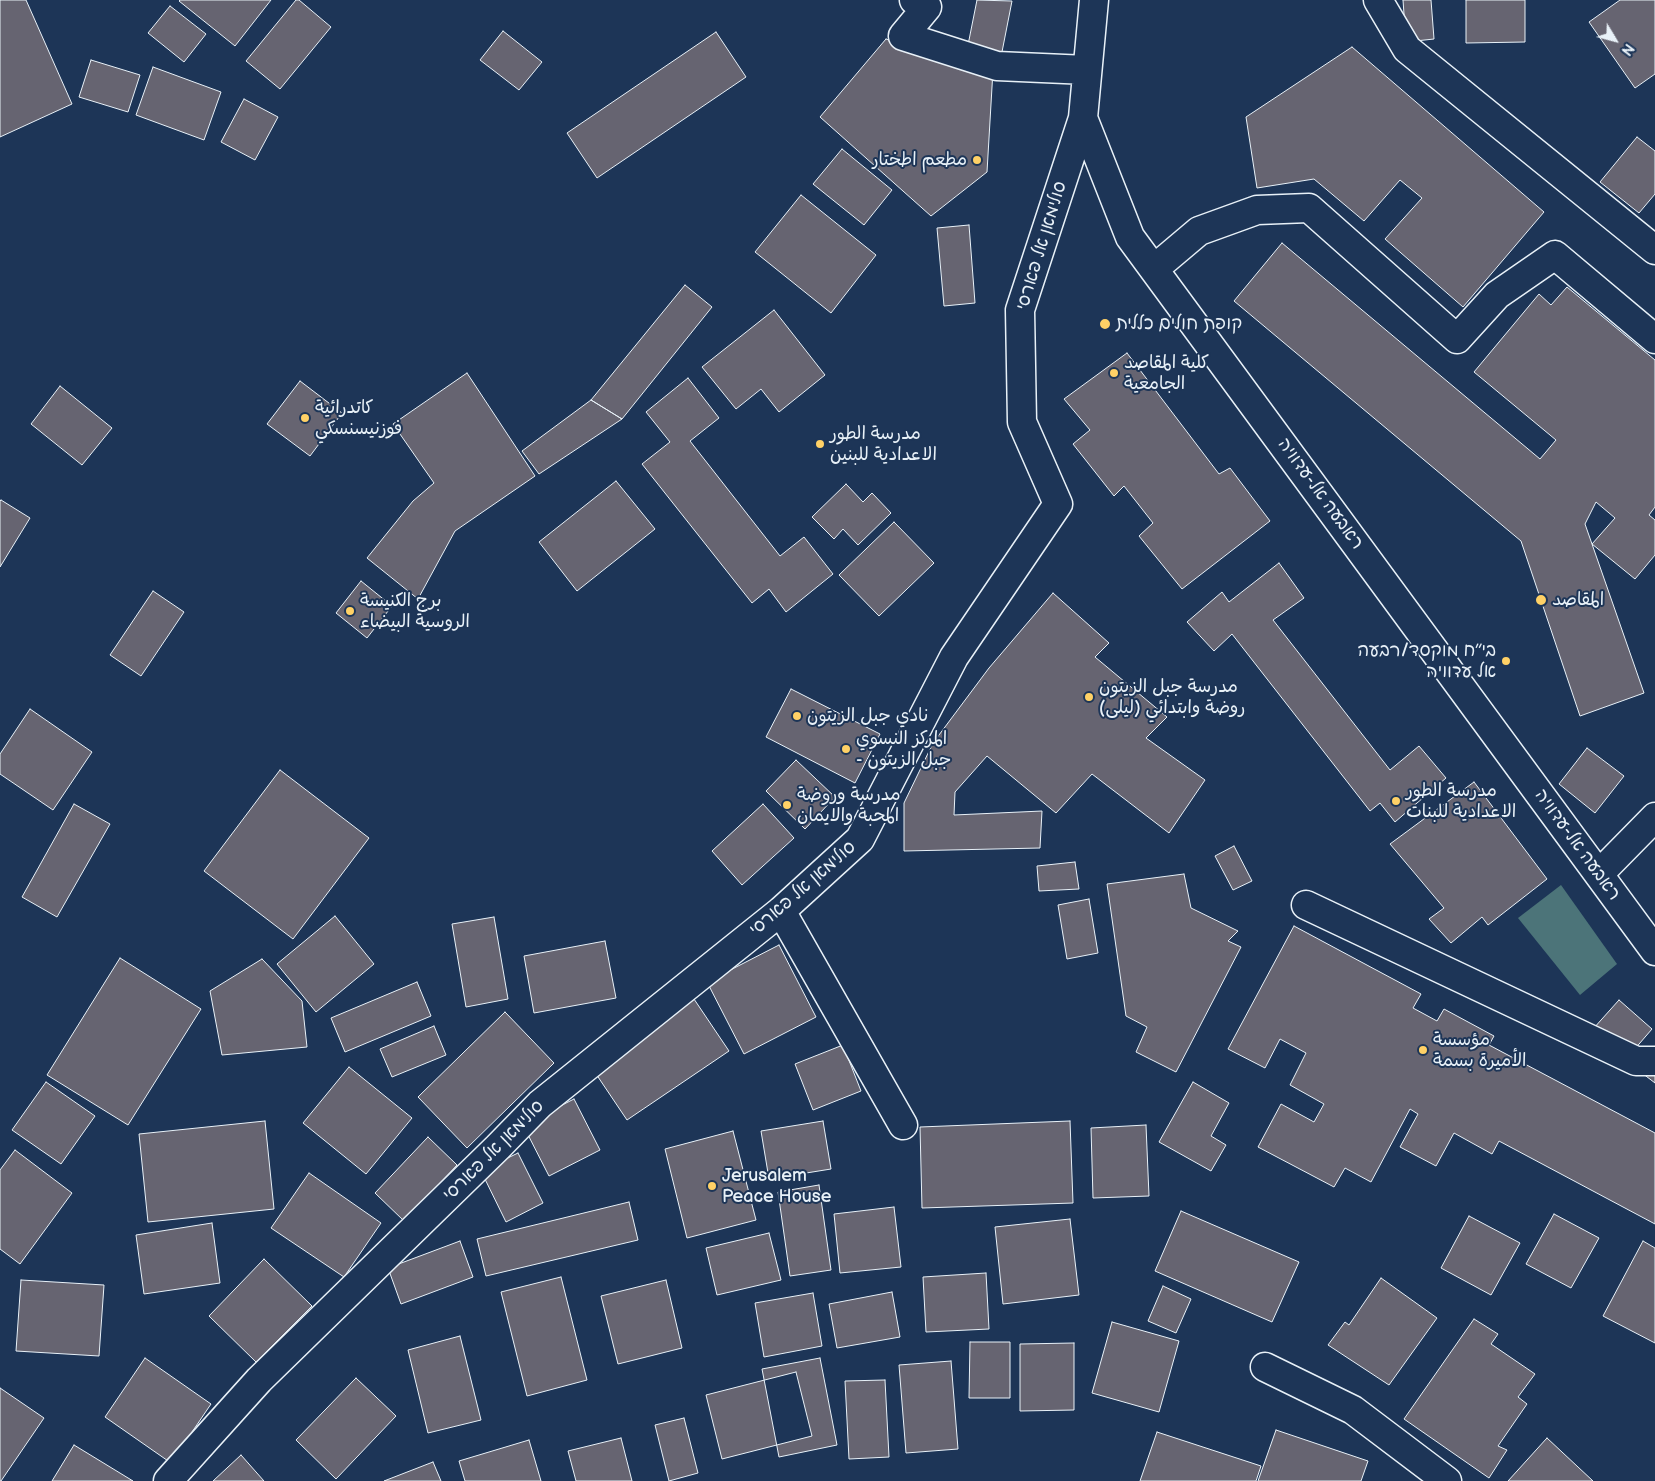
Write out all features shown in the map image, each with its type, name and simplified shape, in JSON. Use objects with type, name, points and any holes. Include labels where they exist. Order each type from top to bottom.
[{"type":"street","points":[[914,0],[927,7],[898,34],[997,66],[1087,70]]},
{"type":"street","name":"ראבעה אל-עדוויה","points":[[1094,0],[1083,118],[1130,237],[1655,951]]},
{"type":"street","points":[[1378,0],[1407,49],[1655,250]]},
{"type":"street","name":"סולימאן אל פארסי","points":[[168,1481],[258,1380],[540,1104],[781,911],[860,839],[954,656],[1058,504],[1022,422],[1020,310],[1083,118]]},
{"type":"street","points":[[1154,269],[1199,231],[1257,210],[1310,208],[1457,339],[1497,295],[1555,255],[1655,338]]},
{"type":"street","points":[[1599,874],[1655,817]]},
{"type":"street","points":[[1306,905],[1636,1061],[1655,1061]]},
{"type":"street","points":[[781,911],[903,1125]]},
{"type":"street","points":[[1265,1368],[1353,1410],[1447,1481]]},
{"type":"green space","points":[[1561,885],[1617,964],[1580,995],[1518,918]]},
{"type":"building","points":[[0,0],[26,0],[72,104],[0,137]]},
{"type":"building","points":[[180,0],[271,0],[235,46]]},
{"type":"building","points":[[296,0],[299,0],[331,27],[280,89],[246,61]]},
{"type":"building","points":[[977,0],[1012,1],[1001,57],[967,50]]},
{"type":"building","points":[[1403,0],[1431,0],[1434,39],[1406,42]]},
{"type":"building","points":[[1466,0],[1525,0],[1525,42],[1466,43]]},
{"type":"building","points":[[1620,0],[1655,0],[1655,74],[1635,88],[1589,22]]},
{"type":"building","points":[[170,6],[206,34],[184,62],[148,33]]},
{"type":"building","points":[[503,31],[542,62],[519,90],[480,60]]},
{"type":"building","points":[[716,32],[746,77],[597,178],[567,133]]},
{"type":"building","points":[[886,39],[939,59],[993,70],[987,172],[931,216],[820,117]]},
{"type":"building","points":[[1352,47],[1544,212],[1463,307],[1385,239],[1422,198],[1400,180],[1364,221],[1314,179],[1257,188],[1246,117]]},
{"type":"building","points":[[91,60],[140,75],[128,112],[79,97]]},
{"type":"building","points":[[153,67],[221,92],[204,140],[136,115]]},
{"type":"building","points":[[244,99],[278,117],[255,160],[221,142]]},
{"type":"building","points":[[1637,137],[1655,151],[1655,194],[1639,213],[1600,182]]},
{"type":"building","points":[[842,149],[892,190],[864,225],[813,184]]},
{"type":"building","points":[[801,195],[876,255],[831,313],[755,252]]},
{"type":"building","points":[[969,225],[975,303],[944,306],[937,228]]},
{"type":"building","points":[[1282,243],[1540,459],[1556,440],[1474,372],[1539,294],[1551,305],[1567,287],[1655,360],[1655,507],[1649,515],[1655,520],[1655,555],[1635,579],[1592,544],[1615,518],[1596,502],[1585,524],[1644,693],[1580,716],[1521,541],[1234,301]]},
{"type":"building","points":[[685,285],[712,307],[622,419],[591,400]]},
{"type":"building","points":[[774,310],[825,375],[779,412],[761,389],[736,409],[702,367]]},
{"type":"building","points":[[1127,353],[1219,474],[1230,468],[1270,521],[1182,589],[1139,536],[1153,523],[1124,486],[1114,496],[1073,444],[1090,430],[1064,399]]},
{"type":"building","points":[[467,373],[535,476],[455,531],[418,599],[367,558],[413,501],[434,483],[393,424]]},
{"type":"building","points":[[688,378],[719,418],[690,441],[780,556],[804,537],[833,574],[786,612],[769,589],[752,603],[642,464],[670,442],[646,412]]},
{"type":"building","name":"كاتدرائية فوزنيسنسكي","points":[[300,381],[342,413],[310,456],[267,424]]},
{"type":"building","points":[[60,386],[112,428],[82,465],[31,424]]},
{"type":"building","points":[[591,400],[622,419],[539,474],[522,451]]},
{"type":"building","points":[[616,481],[655,529],[577,591],[539,542]]},
{"type":"building","points":[[846,484],[863,502],[872,493],[891,513],[858,545],[843,529],[834,539],[812,517]]},
{"type":"building","points":[[0,501],[30,518],[0,567]]},
{"type":"building","points":[[894,522],[934,563],[879,616],[839,575]]},
{"type":"building","points":[[1279,563],[1304,598],[1273,620],[1390,770],[1419,746],[1446,778],[1395,822],[1380,803],[1370,811],[1232,634],[1214,651],[1187,622],[1222,592],[1229,602]]},
{"type":"building","points":[[361,581],[392,606],[367,638],[336,613]]},
{"type":"building","points":[[153,591],[184,612],[141,676],[110,655]]},
{"type":"building","points":[[1053,593],[1109,643],[1095,657],[1167,717],[1146,738],[1205,780],[1169,833],[1092,774],[1056,813],[987,756],[955,792],[954,815],[1042,811],[1040,848],[904,851],[904,803],[933,743],[989,668]]},
{"type":"building","points":[[791,689],[880,734],[855,783],[766,737]]},
{"type":"building","points":[[30,709],[92,752],[53,810],[0,774],[0,754]]},
{"type":"building","points":[[1587,748],[1624,776],[1595,813],[1559,784]]},
{"type":"building","points":[[796,760],[835,797],[805,829],[766,791]]},
{"type":"building","points":[[280,770],[369,838],[293,939],[204,871]]},
{"type":"building","points":[[1474,782],[1547,879],[1488,925],[1482,917],[1451,943],[1429,919],[1444,908],[1390,844]]},
{"type":"building","points":[[74,804],[110,824],[57,917],[22,897]]},
{"type":"building","points":[[763,804],[794,838],[742,885],[712,851]]},
{"type":"building","points":[[1234,846],[1252,881],[1233,890],[1215,856]]},
{"type":"building","points":[[1075,862],[1079,889],[1039,891],[1037,866]]},
{"type":"building","points":[[1184,874],[1191,908],[1238,931],[1228,941],[1241,947],[1176,1072],[1136,1052],[1147,1027],[1126,1016],[1107,884]]},
{"type":"building","points":[[1089,899],[1098,953],[1067,959],[1058,905]]},
{"type":"building","points":[[335,916],[374,964],[316,1012],[277,964]]},
{"type":"building","points":[[494,917],[508,999],[466,1007],[452,924]]},
{"type":"building","name":"مؤسسة الأميرة بسمة","points":[[1294,926],[1421,994],[1413,1008],[1437,1021],[1444,1009],[1494,1036],[1489,1045],[1655,1133],[1655,1224],[1499,1141],[1492,1154],[1454,1133],[1436,1166],[1400,1147],[1418,1114],[1410,1109],[1371,1182],[1345,1168],[1334,1187],[1258,1147],[1281,1104],[1314,1122],[1324,1104],[1290,1085],[1306,1053],[1280,1039],[1265,1068],[1228,1049]]},
{"type":"building","points":[[605,941],[616,998],[534,1013],[524,956]]},
{"type":"building","points":[[779,945],[816,1017],[744,1054],[707,982]]},
{"type":"building","points":[[120,958],[201,1009],[128,1125],[47,1075]]},
{"type":"building","points":[[262,959],[302,1001],[307,1047],[222,1055],[210,991]]},
{"type":"building","points":[[417,982],[431,1016],[345,1052],[331,1018]]},
{"type":"building","points":[[694,999],[729,1051],[627,1120],[592,1068]]},
{"type":"building","points":[[1619,1000],[1652,1029],[1627,1058],[1593,1029]]},
{"type":"building","points":[[505,1012],[554,1063],[467,1148],[418,1097]]},
{"type":"building","points":[[434,1026],[446,1055],[392,1077],[380,1049]]},
{"type":"building","points":[[843,1045],[861,1091],[813,1110],[795,1064]]},
{"type":"building","points":[[1655,1056],[1655,1083],[1642,1073]]},
{"type":"building","points":[[349,1067],[412,1118],[366,1174],[303,1123]]},
{"type":"building","points":[[46,1082],[95,1116],[61,1164],[12,1130]]},
{"type":"building","points":[[1193,1082],[1229,1103],[1211,1136],[1226,1145],[1211,1171],[1159,1142]]},
{"type":"building","points":[[574,1099],[600,1150],[549,1176],[523,1125]]},
{"type":"building","points":[[265,1121],[274,1209],[148,1222],[139,1134]]},
{"type":"building","points":[[823,1121],[831,1169],[769,1179],[761,1131]]},
{"type":"building","points":[[1070,1121],[1073,1203],[922,1208],[920,1127]]},
{"type":"building","points":[[1146,1125],[1149,1196],[1093,1198],[1091,1128]]},
{"type":"building","points":[[733,1131],[756,1220],[687,1238],[665,1149]]},
{"type":"building","points":[[428,1137],[457,1165],[404,1221],[375,1193]]},
{"type":"building","points":[[15,1150],[72,1193],[20,1264],[0,1249],[0,1170]]},
{"type":"building","points":[[518,1153],[543,1203],[506,1222],[481,1171]]},
{"type":"building","points":[[309,1173],[381,1223],[344,1277],[271,1228]]},
{"type":"building","points":[[819,1185],[831,1270],[790,1276],[778,1192]]},
{"type":"building","points":[[629,1202],[638,1240],[486,1276],[477,1239]]},
{"type":"building","points":[[894,1207],[901,1267],[840,1273],[834,1214]]},
{"type":"building","points":[[1181,1211],[1299,1262],[1272,1322],[1155,1271]]},
{"type":"building","points":[[1554,1214],[1599,1238],[1571,1288],[1526,1264]]},
{"type":"building","points":[[1469,1216],[1520,1243],[1491,1295],[1441,1268]]},
{"type":"building","points":[[1070,1219],[1079,1295],[1003,1304],[995,1227]]},
{"type":"building","points":[[212,1223],[220,1283],[144,1294],[136,1235]]},
{"type":"building","points":[[769,1233],[781,1280],[717,1295],[706,1248]]},
{"type":"building","points":[[460,1241],[473,1277],[401,1304],[388,1268]]},
{"type":"building","points":[[1643,1241],[1655,1248],[1655,1343],[1603,1316]]},
{"type":"building","points":[[264,1259],[312,1306],[256,1362],[209,1316]]},
{"type":"building","points":[[986,1273],[989,1329],[926,1332],[923,1277]]},
{"type":"building","points":[[561,1277],[587,1380],[527,1396],[501,1292]]},
{"type":"building","points":[[1381,1278],[1437,1318],[1389,1385],[1328,1345],[1345,1322],[1349,1325]]},
{"type":"building","points":[[21,1280],[104,1285],[99,1356],[16,1351]]},
{"type":"building","points":[[666,1280],[682,1348],[618,1364],[601,1296]]},
{"type":"building","points":[[1163,1286],[1191,1299],[1176,1333],[1148,1321]]},
{"type":"building","points":[[892,1292],[900,1337],[837,1348],[829,1304]]},
{"type":"building","points":[[813,1293],[822,1346],[764,1357],[755,1303]]},
{"type":"building","points":[[1474,1319],[1498,1334],[1491,1344],[1535,1374],[1518,1397],[1527,1404],[1498,1446],[1507,1450],[1489,1478],[1404,1419]]},
{"type":"building","points":[[1112,1322],[1179,1341],[1159,1412],[1092,1393]]},
{"type":"building","points":[[460,1336],[481,1420],[428,1433],[408,1350]]},
{"type":"building","points":[[970,1342],[1010,1342],[1010,1398],[969,1398]]},
{"type":"building","points":[[1074,1343],[1074,1410],[1020,1411],[1020,1344]]},
{"type":"building","points":[[145,1358],[211,1404],[171,1463],[105,1417]]},
{"type":"building","points":[[820,1358],[837,1445],[779,1457],[762,1369]]},
{"type":"building","points":[[951,1361],[958,1449],[906,1453],[899,1365]]},
{"type":"building","points":[[796,1372],[812,1436],[722,1459],[706,1395]]},
{"type":"building","points":[[356,1378],[396,1416],[336,1479],[296,1440]]},
{"type":"building","points":[[885,1380],[889,1457],[849,1459],[845,1381]]},
{"type":"building","points":[[0,1388],[44,1418],[1,1481],[0,1481]]},
{"type":"building","points":[[684,1418],[698,1473],[669,1481],[655,1425]]},
{"type":"building","points":[[1276,1430],[1368,1461],[1361,1481],[1258,1481]]},
{"type":"building","points":[[1157,1432],[1261,1466],[1256,1481],[1140,1481]]},
{"type":"building","points":[[621,1438],[632,1481],[576,1481],[568,1451]]},
{"type":"building","points":[[1547,1438],[1593,1481],[1508,1481]]},
{"type":"building","points":[[529,1440],[541,1481],[465,1481],[459,1461]]},
{"type":"building","points":[[74,1445],[133,1481],[52,1481]]},
{"type":"building","points":[[241,1455],[264,1481],[213,1481]]},
{"type":"building","points":[[433,1462],[441,1481],[384,1481]]},
{"type":"place","name":"مطعم اطختار","points":[[977,160]]},
{"type":"place","name":"קופת חולים כללית","points":[[1105,324]]},
{"type":"place","name":"كلية المقاصد الجامعية","points":[[1114,373]]},
{"type":"place","name":"كاتدرائية فوزنيسنسكي","points":[[305,418]]},
{"type":"place","name":"مدرسة الطور الاعدادية للبنين","points":[[820,444]]},
{"type":"place","name":"المقاصد","points":[[1541,600]]},
{"type":"place","name":"برج الكنيسة الروسية البيضاء","points":[[350,611]]},
{"type":"place","name":"בי״ח מוקסד/רבעה אל עדוויה","points":[[1506,661]]},
{"type":"place","name":"مدرسة جبل الزيتون (ليلى) روضة وابتدائي","points":[[1089,697]]},
{"type":"place","name":"نادي جبل الزيتون","points":[[797,716]]},
{"type":"place","name":"المركز النسوي - جبل الزيتون","points":[[846,749]]},
{"type":"place","name":"مدرسة الطور الاعدادية للبنات","points":[[1396,801]]},
{"type":"place","name":"مدرسة وروضة المحبة والايمان","points":[[787,805]]},
{"type":"place","name":"مؤسسة الأميرة بسمة","points":[[1423,1050]]},
{"type":"place","name":"Jerusalem Peace House","points":[[712,1186]]}]
